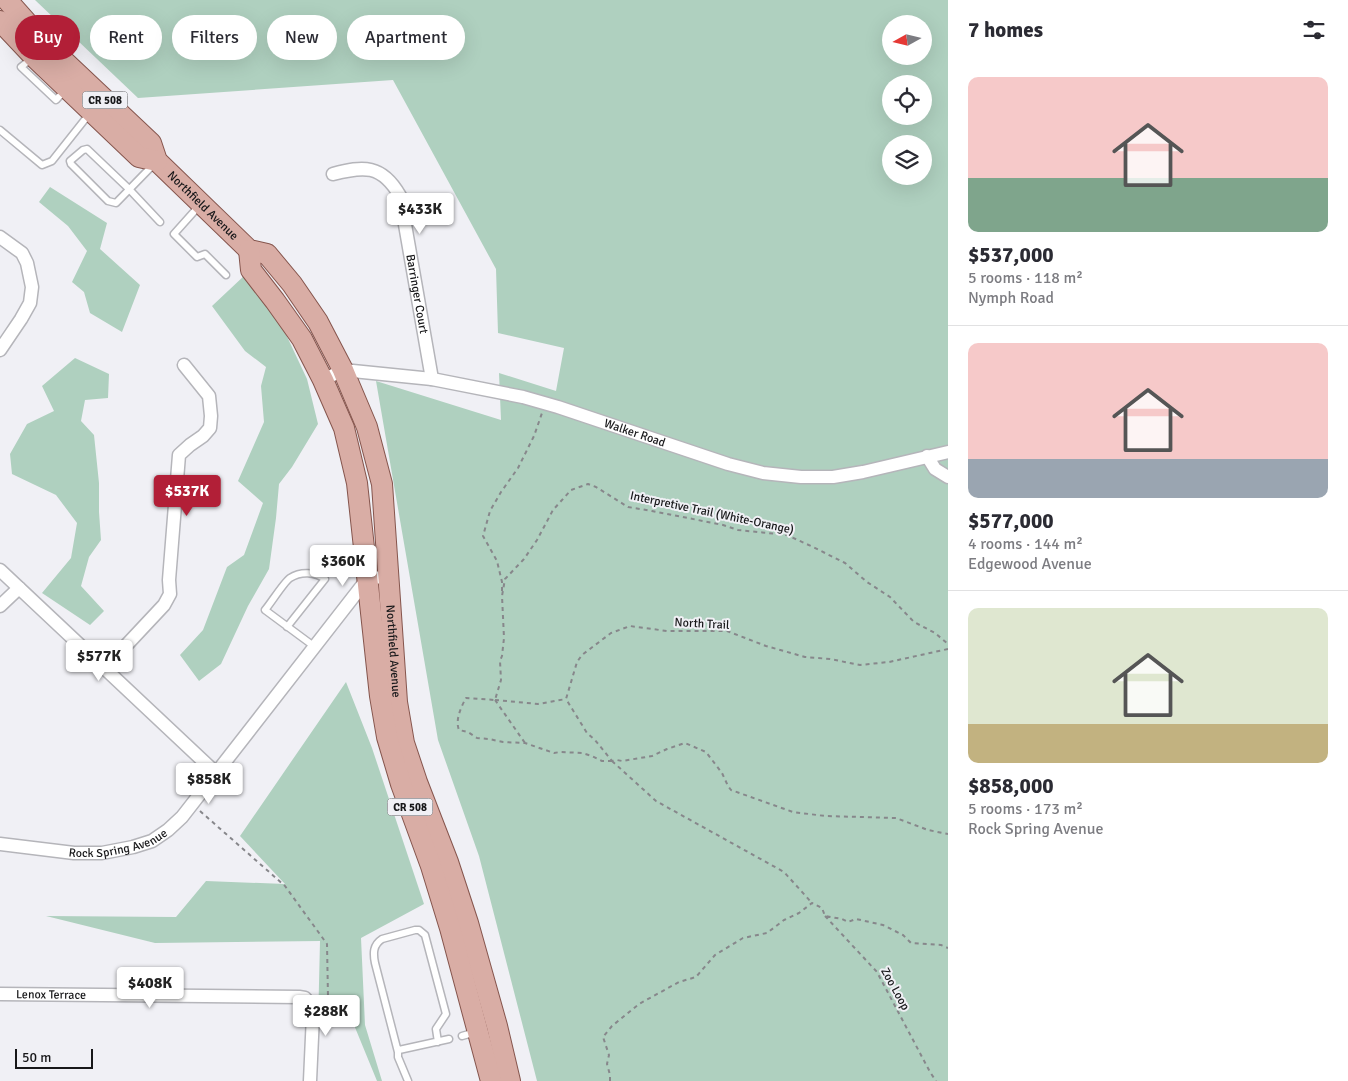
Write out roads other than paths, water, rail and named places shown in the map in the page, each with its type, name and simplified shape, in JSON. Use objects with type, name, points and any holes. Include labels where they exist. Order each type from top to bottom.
[{"type":"main road","name":"Northfield Avenue","points":[[6,0],[16,15]]},
{"type":"main road","name":"Northfield Avenue","points":[[3,28],[15,35]]},
{"type":"main road","name":"Northfield Avenue","points":[[47,60],[67,88],[140,157],[157,161]]},
{"type":"main road","name":"Northfield Avenue","points":[[52,60],[151,143],[157,161],[249,250],[267,254],[292,284],[318,322],[343,370],[367,427],[382,484],[397,702],[404,743],[448,862],[468,923],[479,1031],[510,1081]]},
{"type":"main road","name":"Northfield Avenue","points":[[249,250],[251,270],[302,338],[344,428],[357,483],[380,696],[387,737],[450,928],[491,1081]]},
{"type":"street","name":"Barringer Court","points":[[333,174],[354,169],[374,171],[390,182],[400,196],[432,379]]},
{"type":"street","points":[[0,237],[22,253],[27,263],[32,287],[30,303],[0,350]]},
{"type":"street","points":[[105,668],[164,605],[170,594],[169,580],[178,455],[204,436],[210,428],[212,416],[209,396],[184,365]]},
{"type":"street","name":"Walker Road","points":[[343,370],[432,379],[515,395],[763,474],[801,477],[833,476],[863,472],[948,452]]},
{"type":"street","points":[[323,380],[343,370]]},
{"type":"street","points":[[927,456],[935,469],[948,478]]},
{"type":"street","points":[[0,570],[217,774]]},
{"type":"street","points":[[368,578],[388,576]]},
{"type":"street","name":"Rock Spring Avenue","points":[[0,844],[74,853],[102,853],[152,841],[168,830],[182,818],[217,774],[368,578]]},
{"type":"street","points":[[0,606],[20,588]]},
{"type":"street","points":[[341,613],[356,607],[371,610]]},
{"type":"street","name":"Lenox Terrace","points":[[0,994],[305,998],[313,1015],[310,1081]]},
{"type":"lane","points":[[0,130],[42,165],[52,162],[92,111]]},
{"type":"lane","points":[[157,161],[129,189],[116,203],[108,201],[70,161],[87,149],[129,189],[160,222]]},
{"type":"lane","points":[[202,203],[174,234],[197,257],[205,254],[226,275]]},
{"type":"lane","points":[[287,627],[324,579],[318,575],[303,573],[289,578],[265,610],[314,648]]},
{"type":"lane","points":[[408,1081],[398,1057],[375,963],[374,951],[378,942],[382,939],[415,930],[419,930],[425,935],[446,1014],[436,1029],[438,1042]]},
{"type":"lane","points":[[398,1052],[399,1050],[449,1039]]}]
